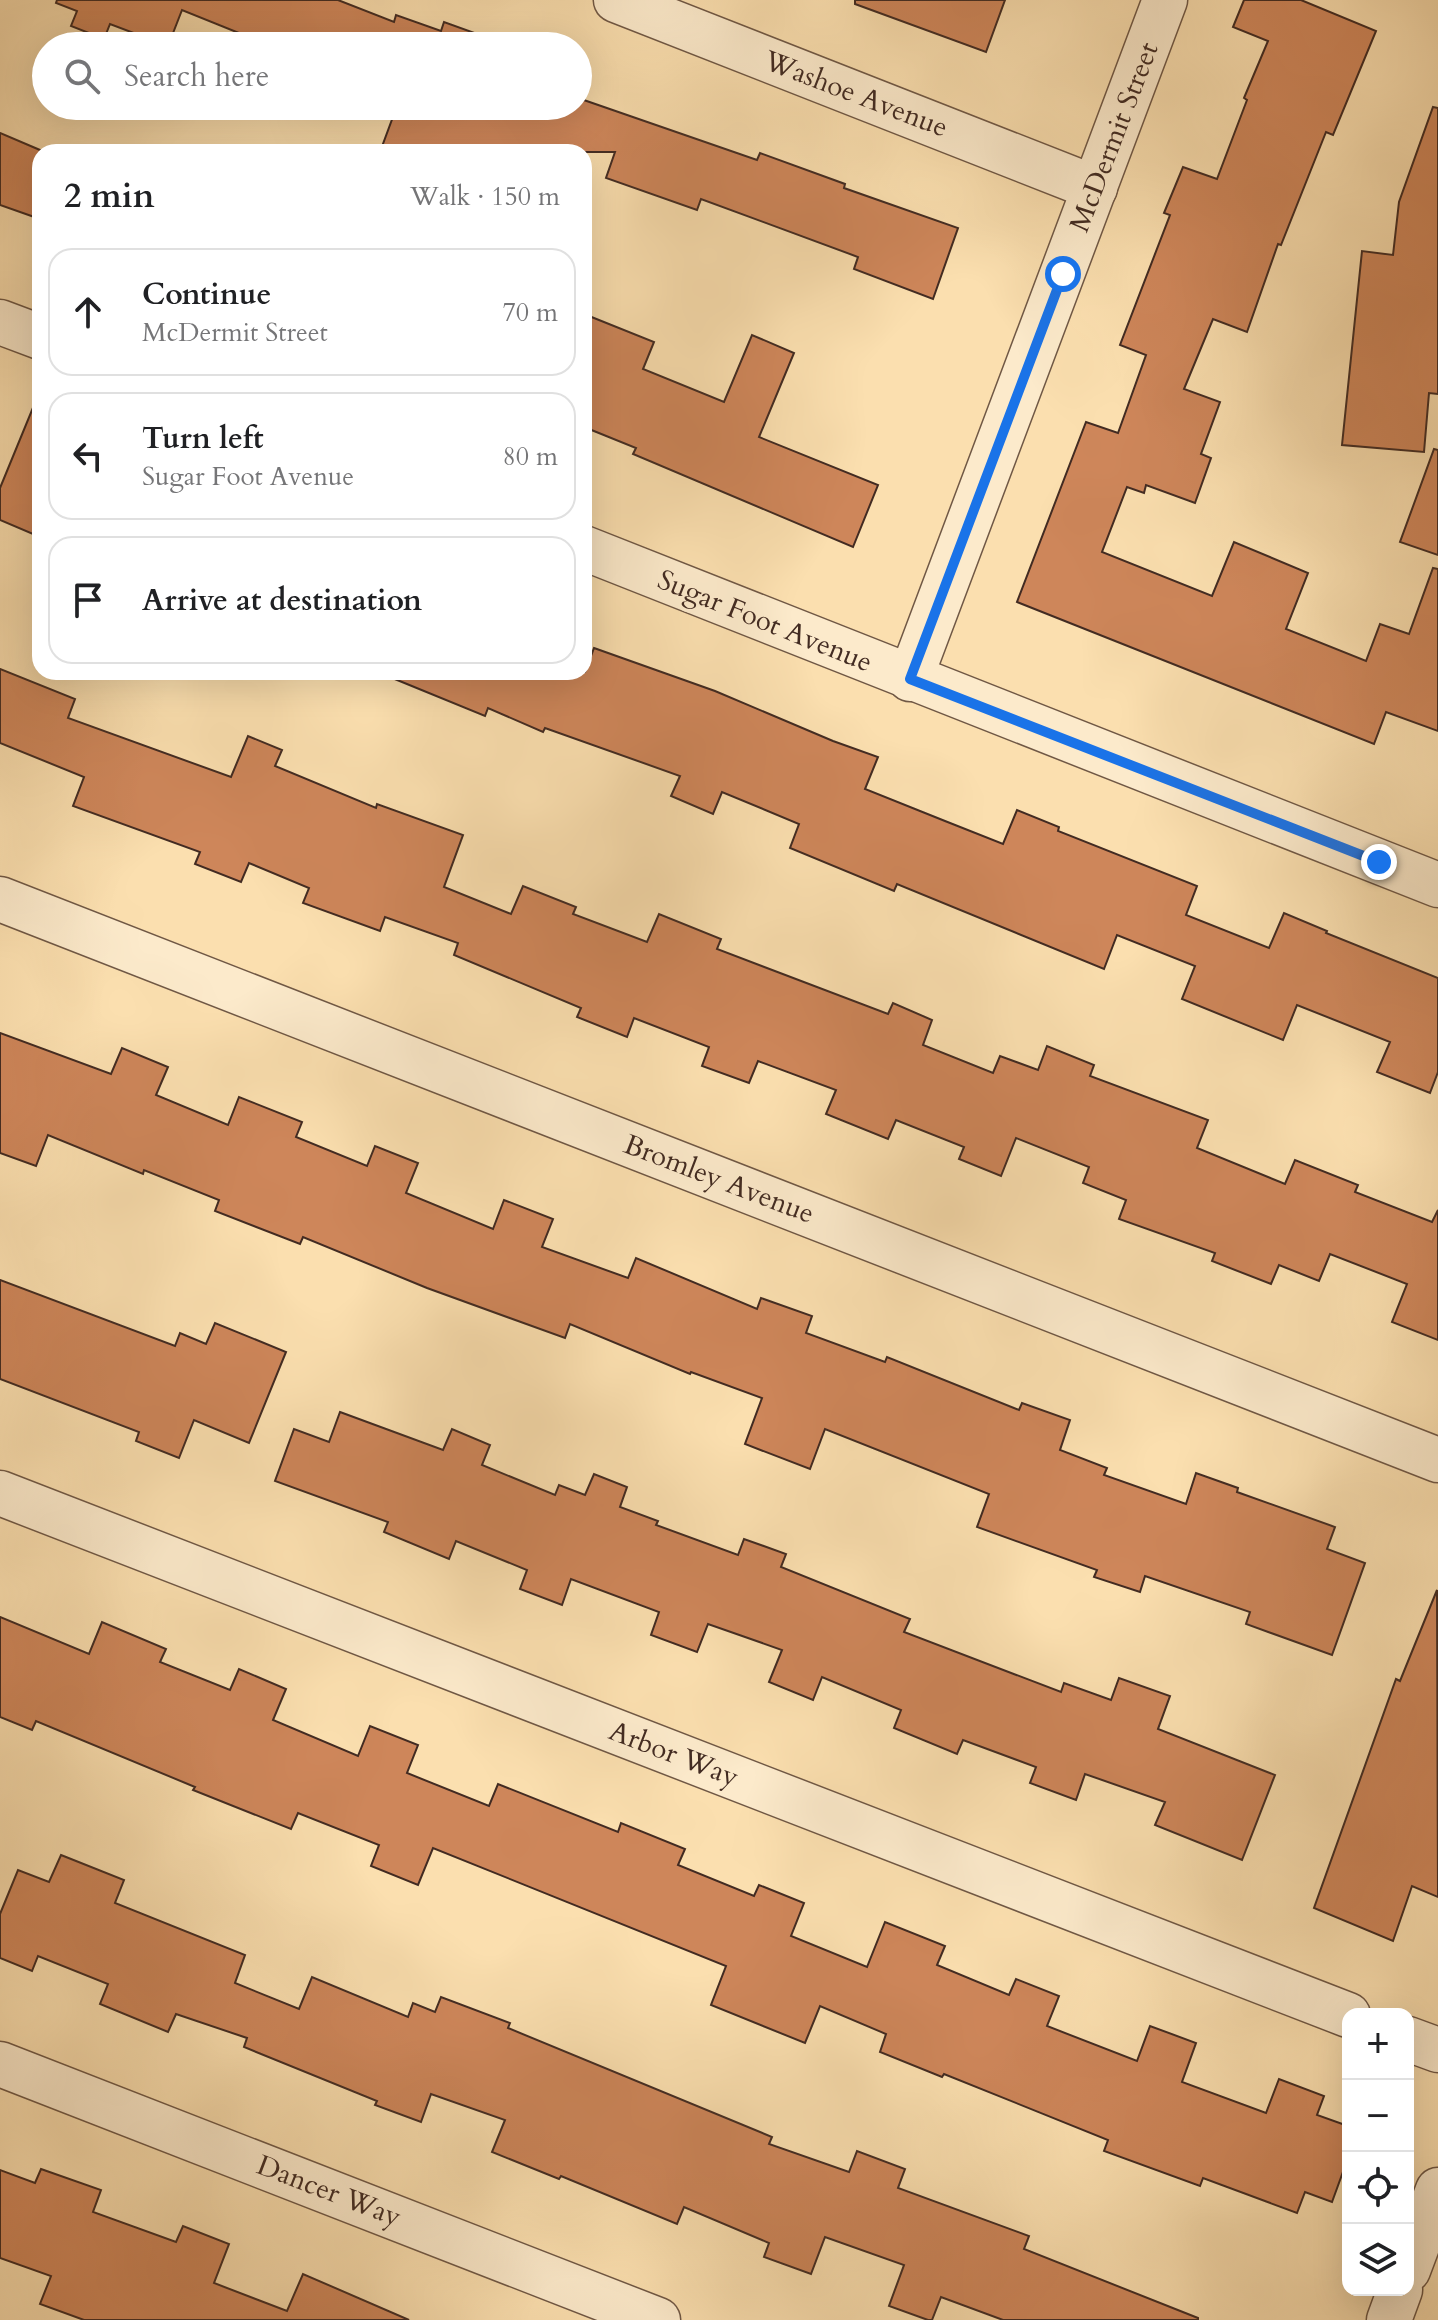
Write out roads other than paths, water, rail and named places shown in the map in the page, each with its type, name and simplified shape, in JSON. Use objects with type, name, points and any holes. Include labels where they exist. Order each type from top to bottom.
[{"type":"street","name":"Washoe Avenue","points":[[616,0],[1095,188]]},
{"type":"street","name":"McDermit Street","points":[[910,679],[1165,0]]},
{"type":"street","points":[[0,322],[32,334]]},
{"type":"street","name":"Sugar Foot Avenue","points":[[592,551],[1438,885]]},
{"type":"street","name":"Bromley Avenue","points":[[0,899],[1438,1460]]},
{"type":"street","name":"Arbor Way","points":[[0,1493],[1342,2013]]},
{"type":"street","points":[[1414,2041],[1438,2050]]},
{"type":"street","name":"Dancer Way","points":[[0,2064],[658,2320]]},
{"type":"street","points":[[1414,2254],[1438,2190]]},
{"type":"street","points":[[1389,2320],[1398,2296]]}]
